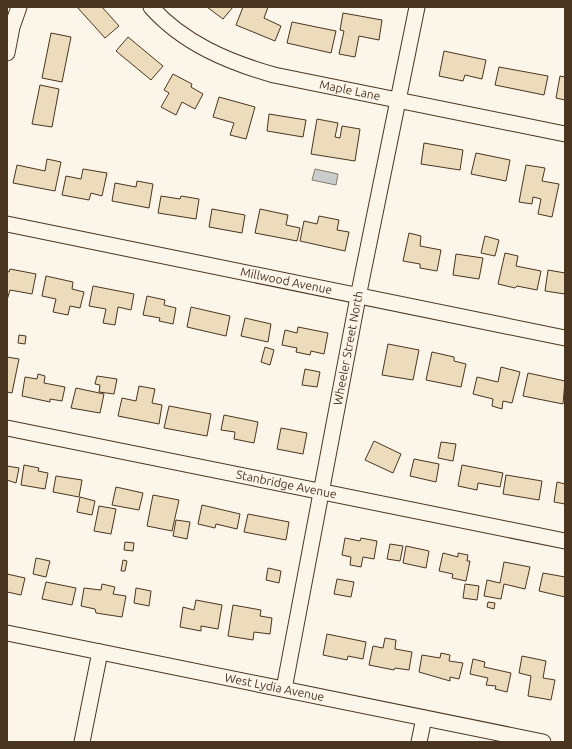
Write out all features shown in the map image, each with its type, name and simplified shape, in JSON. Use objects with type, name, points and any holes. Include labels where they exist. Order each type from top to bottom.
[{"type":"street","points":[[12,7],[12,28]]},
{"type":"street","points":[[7,52],[12,28],[19,7]]},
{"type":"street","name":"Maple Lane","points":[[151,7],[176,30],[201,46],[223,58],[246,67],[274,75],[565,134]]},
{"type":"street","name":"Wheeler Street North","points":[[284,689],[358,297],[416,7]]},
{"type":"street","name":"Millwood Avenue","points":[[7,224],[358,297],[565,338]]},
{"type":"street","name":"Stanbridge Avenue","points":[[7,428],[565,541]]},
{"type":"street","name":"West Lydia Avenue","points":[[7,633],[543,742]]},
{"type":"street","points":[[82,742],[100,652]]},
{"type":"street","points":[[419,742],[424,718]]},
{"type":"shaded area","points":[[315,169],[338,174],[336,185],[312,180]]},
{"type":"building","points":[[77,7],[102,7],[119,26],[105,38]]},
{"type":"building","points":[[207,7],[233,7],[223,19]]},
{"type":"building","points":[[243,7],[268,7],[264,18],[281,26],[275,41],[236,25]]},
{"type":"building","points":[[343,13],[382,20],[379,40],[359,36],[355,57],[339,54],[344,31],[340,30]]},
{"type":"building","points":[[292,22],[336,31],[331,53],[287,43]]},
{"type":"building","points":[[51,33],[71,37],[62,82],[42,78]]},
{"type":"building","points":[[128,37],[163,66],[151,80],[116,51]]},
{"type":"building","points":[[444,51],[486,60],[482,79],[465,75],[463,81],[439,76]]},
{"type":"building","points":[[499,67],[548,76],[544,95],[495,85]]},
{"type":"building","points":[[173,74],[192,84],[191,87],[203,94],[195,109],[182,102],[176,115],[161,107],[169,93],[164,90]]},
{"type":"building","points":[[560,76],[565,77],[565,100],[556,98]]},
{"type":"building","points":[[40,85],[59,89],[52,127],[32,124]]},
{"type":"building","points":[[219,97],[255,107],[246,139],[230,135],[234,123],[213,117]]},
{"type":"building","points":[[269,114],[306,120],[303,137],[267,131]]},
{"type":"building","points":[[317,119],[338,123],[335,137],[340,138],[342,126],[360,129],[355,161],[311,154]]},
{"type":"building","points":[[424,143],[463,150],[460,170],[421,164]]},
{"type":"building","points":[[476,153],[510,160],[506,181],[471,174]]},
{"type":"building","points":[[47,159],[61,162],[55,191],[13,183],[17,165],[45,171]]},
{"type":"building","points":[[526,165],[545,168],[542,181],[559,184],[552,217],[538,214],[541,199],[533,197],[532,204],[519,202]]},
{"type":"building","points":[[83,169],[107,173],[102,196],[91,193],[89,200],[62,195],[66,176],[81,179]]},
{"type":"building","points":[[137,181],[153,184],[149,208],[112,201],[115,183],[136,187]]},
{"type":"building","points":[[161,196],[180,199],[181,196],[199,199],[196,219],[158,213]]},
{"type":"building","points":[[212,209],[245,215],[242,233],[209,227]]},
{"type":"building","points":[[260,209],[288,215],[286,225],[300,228],[297,241],[255,233]]},
{"type":"building","points":[[319,216],[339,220],[337,230],[349,232],[345,251],[300,241],[304,221],[317,224]]},
{"type":"building","points":[[409,233],[421,236],[420,246],[441,250],[437,271],[420,268],[420,264],[403,261]]},
{"type":"building","points":[[485,236],[499,240],[495,256],[481,253]]},
{"type":"building","points":[[505,253],[518,256],[516,266],[541,271],[537,290],[517,286],[515,288],[498,284]]},
{"type":"building","points":[[456,254],[483,258],[479,279],[453,275]]},
{"type":"building","points":[[10,269],[36,274],[32,294],[10,290],[7,300],[7,271],[9,272]]},
{"type":"building","points":[[548,270],[565,273],[565,294],[545,291]]},
{"type":"building","points":[[46,276],[73,282],[72,289],[84,292],[80,308],[70,306],[68,315],[53,312],[56,299],[42,296]]},
{"type":"building","points":[[93,286],[134,294],[131,310],[118,307],[115,325],[103,323],[106,309],[89,306]]},
{"type":"building","points":[[147,296],[165,300],[164,305],[176,308],[173,324],[159,321],[160,318],[143,315]]},
{"type":"building","points":[[191,307],[230,316],[226,336],[187,327]]},
{"type":"building","points":[[245,318],[271,324],[268,342],[241,336]]},
{"type":"building","points":[[298,327],[328,333],[324,354],[311,351],[310,355],[296,352],[297,348],[282,345],[285,330],[297,333]]},
{"type":"building","points":[[19,335],[26,336],[25,344],[18,343]]},
{"type":"building","points":[[388,344],[419,350],[413,380],[382,375]]},
{"type":"building","points":[[265,347],[274,350],[270,365],[261,362]]},
{"type":"building","points":[[432,352],[454,357],[454,361],[466,364],[461,387],[426,380]]},
{"type":"building","points":[[7,357],[19,359],[12,393],[7,392]]},
{"type":"building","points":[[501,367],[520,372],[512,403],[503,401],[502,409],[492,406],[493,399],[473,394],[477,377],[498,382]]},
{"type":"building","points":[[305,369],[320,372],[317,387],[302,385]]},
{"type":"building","points":[[528,373],[565,381],[563,404],[523,396]]},
{"type":"building","points":[[38,374],[45,376],[44,383],[65,387],[62,401],[50,399],[50,402],[22,396],[25,377],[37,379]]},
{"type":"building","points":[[97,376],[117,379],[114,394],[99,392],[100,385],[95,384]]},
{"type":"building","points":[[139,386],[155,389],[152,403],[162,405],[159,424],[118,416],[122,398],[136,401]]},
{"type":"building","points":[[76,388],[104,394],[100,413],[71,408]]},
{"type":"building","points":[[169,406],[211,414],[207,436],[164,428]]},
{"type":"building","points":[[224,415],[258,422],[254,443],[234,439],[235,432],[221,430]]},
{"type":"building","points":[[281,428],[307,433],[303,454],[277,449]]},
{"type":"building","points":[[374,441],[401,454],[393,473],[365,460]]},
{"type":"building","points":[[441,442],[456,444],[453,461],[438,458]]},
{"type":"building","points":[[414,459],[439,464],[436,482],[410,476]]},
{"type":"building","points":[[24,465],[39,468],[38,471],[48,473],[45,489],[21,485]]},
{"type":"building","points":[[462,465],[503,473],[500,487],[478,483],[477,490],[458,486]]},
{"type":"building","points":[[7,466],[19,468],[16,483],[7,480]]},
{"type":"building","points":[[506,475],[542,481],[539,500],[503,494]]},
{"type":"building","points":[[56,476],[82,480],[79,497],[53,492]]},
{"type":"building","points":[[557,482],[565,484],[565,504],[554,502]]},
{"type":"building","points":[[116,487],[143,493],[139,510],[112,505]]},
{"type":"building","points":[[153,495],[179,500],[172,531],[147,526]]},
{"type":"building","points":[[80,497],[95,501],[92,515],[77,512]]},
{"type":"building","points":[[202,505],[240,514],[237,529],[216,524],[215,528],[198,524]]},
{"type":"building","points":[[99,506],[116,509],[111,534],[94,531]]},
{"type":"building","points":[[248,514],[289,522],[286,540],[244,532]]},
{"type":"building","points":[[176,520],[190,522],[187,539],[173,536]]},
{"type":"building","points":[[345,538],[360,541],[361,538],[377,541],[374,559],[363,557],[361,567],[350,565],[351,557],[342,555]]},
{"type":"building","points":[[125,542],[134,543],[133,551],[124,550]]},
{"type":"building","points":[[390,544],[403,546],[400,561],[387,559]]},
{"type":"building","points":[[406,546],[429,551],[426,568],[403,563]]},
{"type":"building","points":[[443,553],[458,557],[458,553],[468,555],[467,561],[470,561],[466,581],[452,578],[453,574],[439,571]]},
{"type":"building","points":[[36,558],[50,561],[46,577],[33,574]]},
{"type":"building","points":[[123,560],[127,561],[125,571],[121,571]]},
{"type":"building","points":[[504,562],[530,567],[525,589],[504,584],[501,599],[484,596],[487,580],[500,583]]},
{"type":"building","points":[[268,568],[281,571],[279,583],[266,580]]},
{"type":"building","points":[[543,573],[565,577],[565,597],[539,591]]},
{"type":"building","points":[[7,574],[25,578],[21,595],[7,592]]},
{"type":"building","points":[[337,579],[354,582],[351,597],[334,594]]},
{"type":"building","points":[[46,582],[76,588],[72,605],[42,599]]},
{"type":"building","points":[[102,584],[115,587],[113,594],[126,596],[122,617],[96,613],[95,609],[81,606],[84,588],[101,590]]},
{"type":"building","points":[[465,584],[479,586],[477,600],[463,598]]},
{"type":"building","points":[[136,588],[151,591],[149,606],[134,603]]},
{"type":"building","points":[[196,600],[222,605],[218,629],[201,626],[201,631],[180,627],[183,607],[194,610]]},
{"type":"building","points":[[488,602],[495,603],[494,609],[487,607]]},
{"type":"building","points":[[233,605],[261,610],[260,616],[272,618],[270,634],[254,632],[253,640],[228,636]]},
{"type":"building","points":[[327,634],[366,642],[363,659],[348,656],[347,660],[323,655]]},
{"type":"building","points":[[385,638],[396,640],[395,649],[412,652],[409,670],[395,668],[394,670],[369,665],[373,646],[383,648]]},
{"type":"building","points":[[441,653],[450,655],[449,661],[463,663],[459,679],[450,677],[450,681],[419,672],[422,655],[440,658]]},
{"type":"building","points":[[522,656],[546,661],[543,678],[555,680],[551,700],[528,696],[531,676],[519,673]]},
{"type":"building","points":[[473,659],[485,662],[484,667],[511,673],[507,692],[495,689],[496,686],[486,685],[488,678],[470,674]]}]
